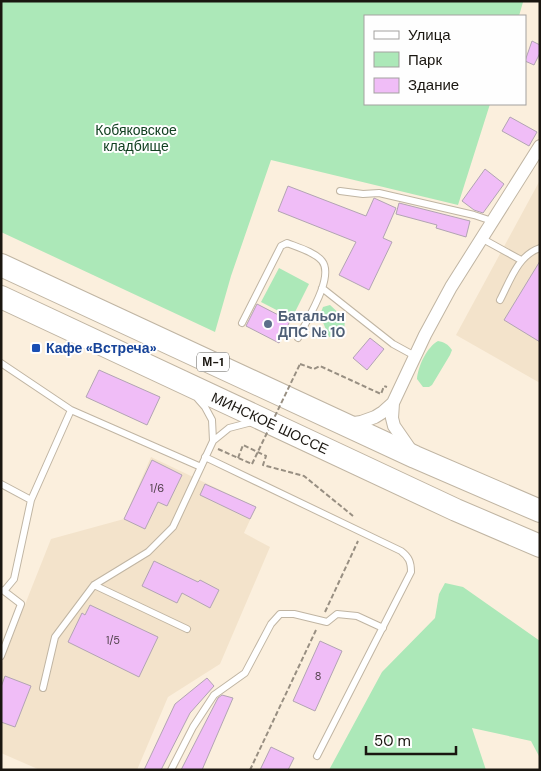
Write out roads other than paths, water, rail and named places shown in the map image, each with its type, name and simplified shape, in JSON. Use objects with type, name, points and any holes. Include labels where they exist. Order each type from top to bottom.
[{"type":"highway","name":"М-1","points":[[1,264],[420,459],[540,512]]},
{"type":"highway","name":"МИНСКОЕ ШОССЕ","points":[[1,297],[456,510],[540,546]]},
{"type":"highway","points":[[420,459],[540,496]]},
{"type":"highway","points":[[456,510],[540,561]]},
{"type":"street","points":[[420,459],[396,430],[392,420],[393,403],[451,287],[540,146]]},
{"type":"street","points":[[345,424],[362,422],[375,417],[393,403]]},
{"type":"lane","points":[[340,192],[379,193],[474,214],[492,221]]},
{"type":"lane","points":[[481,238],[521,260]]},
{"type":"lane","points":[[242,323],[284,243],[287,243],[321,259],[326,276],[298,338]]},
{"type":"lane","points":[[500,300],[521,260],[531,250],[540,248]]},
{"type":"lane","points":[[322,288],[394,344],[415,356]]},
{"type":"lane","points":[[1,363],[71,410],[201,467]]},
{"type":"lane","points":[[43,688],[55,637],[94,585],[148,552],[173,527],[212,443],[213,426],[205,406],[187,389],[163,373]]},
{"type":"lane","points":[[1,656],[21,604],[3,591],[14,580],[30,500],[71,410]]},
{"type":"lane","points":[[212,443],[235,426],[267,422]]},
{"type":"lane","points":[[206,458],[378,539],[407,555],[411,564],[411,572],[317,756]]},
{"type":"lane","points":[[1,484],[30,500]]},
{"type":"lane","points":[[94,585],[187,629]]},
{"type":"lane","points":[[171,770],[193,727],[214,695],[245,673],[271,624],[280,614],[294,614],[327,622],[337,614],[357,616],[383,628]]},
{"type":"place","name":"Батальон ДПС № 10","points":[[268,324]]},
{"type":"place","name":"Кафе «Встреча»","points":[[36,348]]},
{"type":"park label","name":"Кобяковское кладбище","points":[[136,138]]}]
